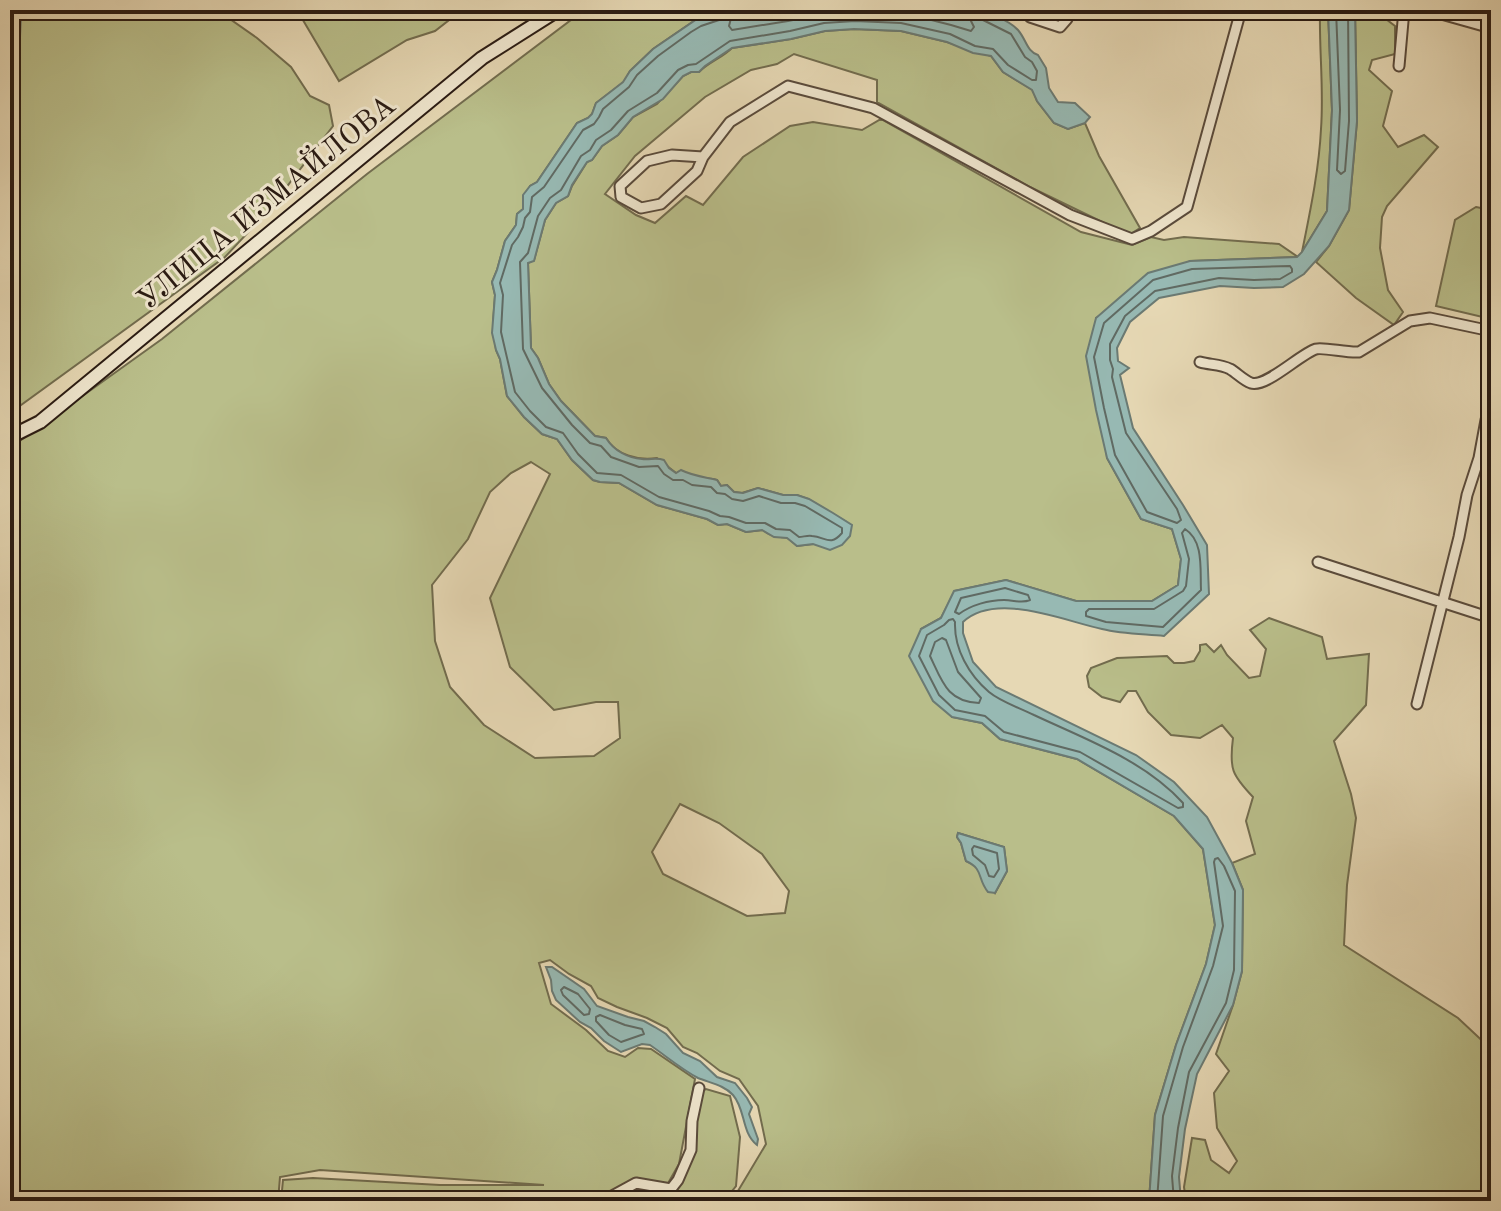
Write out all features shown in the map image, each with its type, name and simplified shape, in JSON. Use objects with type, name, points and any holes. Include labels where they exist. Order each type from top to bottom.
[{"type":"main road","name":"УЛИЦА ИЗМАЙЛОВА","points":[[10,437],[40,422],[482,58],[558,10]]},
{"type":"street","points":[[1025,10],[1030,17],[1060,27],[1067,19],[1069,10]]},
{"type":"street","points":[[703,157],[672,155],[647,161],[620,186],[621,197],[641,208],[661,204],[697,171],[703,157],[730,122],[788,86],[873,108],[1070,215],[1132,239],[1151,231],[1187,207],[1241,10]]},
{"type":"street","points":[[1399,66],[1404,10]]},
{"type":"street","points":[[1427,10],[1491,28]]},
{"type":"street","points":[[1200,362],[1230,369],[1252,384],[1318,348],[1359,352],[1410,321],[1430,318],[1491,331]]},
{"type":"street","points":[[1417,704],[1467,495],[1491,410]]},
{"type":"street","points":[[1318,562],[1491,618]]},
{"type":"street","points":[[603,1201],[636,1183],[671,1189],[691,1150],[692,1121],[699,1088]]},
{"type":"green space","points":[[10,10],[217,10],[291,67],[310,96],[329,105],[333,126],[269,210],[225,257],[10,413]]},
{"type":"green space","points":[[297,10],[462,10],[435,31],[407,40],[339,81]]},
{"type":"green space","points":[[603,10],[722,10],[697,19],[653,49],[630,71],[624,82],[596,103],[588,118],[577,123],[537,182],[530,186],[523,209],[517,214],[516,225],[505,241],[492,282],[496,350],[507,396],[542,434],[557,439],[572,460],[593,480],[619,483],[657,505],[746,532],[763,530],[774,536],[787,537],[797,546],[813,544],[845,521],[797,495],[783,495],[758,488],[734,492],[727,485],[721,486],[717,480],[676,473],[657,458],[642,459],[622,453],[606,438],[595,436],[561,401],[531,348],[528,263],[534,260],[545,220],[556,203],[568,196],[587,162],[633,117],[657,104],[683,76],[699,72],[732,48],[825,31],[854,29],[901,31],[991,56],[1003,72],[1033,90],[1037,101],[1054,123],[1068,129],[1085,123],[1099,156],[1140,228],[1129,235],[1030,187],[877,102],[877,80],[794,54],[777,64],[751,70],[705,97],[635,156],[605,194],[636,215],[655,223],[686,196],[703,205],[743,157],[790,126],[813,122],[862,130],[881,119],[1081,232],[1132,245],[1151,237],[1279,244],[1298,257],[1190,261],[1096,318],[1107,458],[1141,519],[1172,529],[1181,559],[1178,585],[1152,601],[1076,601],[1006,580],[955,591],[941,618],[921,629],[952,717],[982,723],[1000,739],[1077,759],[1174,816],[1203,849],[1215,925],[1206,964],[1176,1045],[1155,1115],[1149,1201],[732,1201],[766,1144],[758,1106],[739,1079],[720,1071],[697,1053],[683,1047],[667,1028],[598,998],[591,986],[550,960],[539,963],[551,1004],[608,1051],[625,1057],[638,1048],[651,1049],[695,1079],[679,1164],[667,1185],[674,1191],[695,1153],[695,1112],[700,1092],[706,1089],[730,1096],[740,1137],[736,1186],[724,1201],[281,1201],[283,1180],[313,1178],[440,1185],[544,1185],[320,1170],[280,1177],[278,1201],[10,1201],[10,448],[162,339],[367,174],[575,17]],"holes":[[[531,462],[550,474],[490,598],[510,667],[554,710],[596,702],[618,702],[620,738],[594,756],[535,758],[484,725],[450,687],[435,641],[432,585],[468,539],[490,492],[511,473]],[[680,804],[719,823],[762,854],[789,891],[785,913],[747,916],[663,874],[652,852]],[[958,833],[1004,847],[1007,871],[995,893],[975,865],[966,861]]]},
{"type":"green space","points":[[1320,10],[1328,10],[1332,110],[1327,211],[1302,252],[1320,144]]},
{"type":"green space","points":[[1355,10],[1374,10],[1395,26],[1395,54],[1372,60],[1369,70],[1392,91],[1383,126],[1398,147],[1424,135],[1438,147],[1387,206],[1382,217],[1380,248],[1388,290],[1403,312],[1394,325],[1356,298],[1316,262],[1329,246],[1349,210],[1357,121]]},
{"type":"green space","points":[[1476,207],[1491,210],[1491,319],[1436,306],[1455,220]]},
{"type":"green space","points":[[1269,618],[1322,637],[1327,659],[1369,654],[1366,705],[1334,741],[1356,818],[1347,885],[1344,945],[1458,1018],[1491,1049],[1491,1201],[1186,1201],[1184,1187],[1192,1138],[1205,1140],[1211,1160],[1229,1173],[1237,1161],[1217,1128],[1214,1093],[1229,1071],[1216,1054],[1242,971],[1243,890],[1232,863],[1255,854],[1246,821],[1253,797],[1234,771],[1231,757],[1233,738],[1222,725],[1200,738],[1171,735],[1148,712],[1136,691],[1128,691],[1120,702],[1102,697],[1089,687],[1087,676],[1091,668],[1117,658],[1167,656],[1174,663],[1194,661],[1200,645],[1206,644],[1214,652],[1221,645],[1249,678],[1260,676],[1266,649],[1250,630]]},
{"type":"water","points":[[722,10],[981,11],[1014,26],[1046,68],[1049,88],[1058,102],[1075,103],[1090,117],[1085,123],[1068,129],[1054,123],[1032,90],[1003,72],[991,56],[901,31],[825,31],[732,48],[699,72],[683,76],[663,99],[633,117],[587,162],[568,196],[556,203],[545,220],[534,261],[528,263],[531,348],[561,401],[595,436],[606,438],[613,447],[627,455],[664,460],[676,473],[681,470],[717,480],[721,486],[727,485],[734,492],[743,493],[758,488],[809,499],[852,525],[850,536],[842,545],[830,550],[813,544],[797,546],[787,538],[774,537],[762,530],[746,532],[727,524],[718,525],[657,505],[619,483],[593,480],[572,460],[557,439],[542,434],[507,396],[492,333],[495,295],[492,282],[505,241],[516,225],[517,214],[523,209],[523,195],[537,182],[577,123],[588,118],[596,103],[623,82],[653,49],[697,19]]},
{"type":"water","points":[[1328,10],[1355,10],[1357,121],[1349,210],[1329,246],[1304,274],[1283,287],[1220,286],[1159,298],[1130,322],[1117,348],[1118,361],[1129,368],[1120,375],[1133,428],[1207,545],[1209,594],[1164,636],[1110,631],[1011,608],[977,613],[963,622],[963,633],[973,662],[996,687],[1136,755],[1174,782],[1207,817],[1243,890],[1242,971],[1233,1005],[1197,1074],[1185,1129],[1179,1177],[1181,1201],[1149,1201],[1155,1115],[1176,1045],[1206,964],[1215,925],[1203,849],[1174,816],[1077,759],[1000,739],[982,723],[952,717],[933,701],[909,656],[921,629],[941,618],[954,591],[1006,580],[1076,601],[1152,601],[1178,585],[1181,559],[1172,529],[1141,519],[1107,458],[1086,356],[1096,318],[1148,273],[1190,261],[1297,257],[1302,252],[1327,211],[1332,110]]},
{"type":"water","points":[[21,16],[19,58],[10,79],[11,17]]},
{"type":"water","points":[[958,833],[1004,847],[1007,871],[995,893],[988,892],[978,871],[966,861]]},
{"type":"water","points":[[546,967],[552,967],[584,989],[597,1006],[655,1027],[683,1053],[700,1061],[717,1077],[735,1083],[752,1107],[749,1114],[758,1139],[757,1145],[748,1134],[733,1095],[698,1078],[650,1045],[642,1044],[621,1052],[604,1041],[556,1000]]}]
